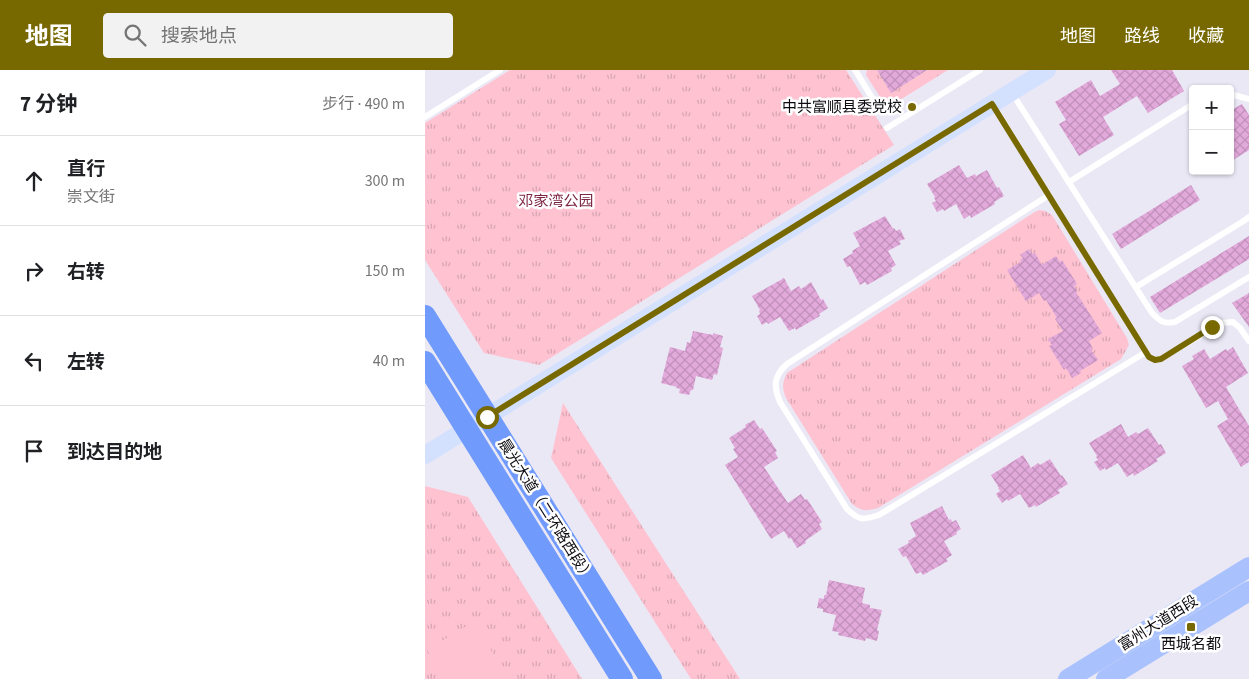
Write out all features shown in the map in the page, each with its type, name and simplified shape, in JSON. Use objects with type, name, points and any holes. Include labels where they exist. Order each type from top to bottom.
[{"type":"highway","name":"晨光大道（二环路西段）","points":[[425,316],[651,679]]},
{"type":"highway","name":"晨光大道（二环路西段）","points":[[425,362],[622,679]]},
{"type":"main road","name":"富州大道西段","points":[[1068,679],[1249,567]]},
{"type":"main road","name":"富州大道西段","points":[[1106,679],[1249,591]]},
{"type":"street","points":[[425,455],[1047,70]]},
{"type":"lane","points":[[425,117],[500,70]]},
{"type":"lane","points":[[855,70],[879,109]]},
{"type":"lane","points":[[887,128],[980,70]]},
{"type":"lane","points":[[1011,92],[1152,313],[1160,321],[1167,323],[1180,320],[1249,277]]},
{"type":"lane","points":[[1234,95],[1249,99]]},
{"type":"lane","points":[[992,104],[1149,357],[1155,360],[1161,359],[1221,323],[1233,322],[1249,341]]},
{"type":"lane","points":[[1069,182],[1189,107]]},
{"type":"lane","points":[[1049,195],[787,364],[778,372],[776,382],[776,392],[780,402],[847,509],[855,517],[865,520],[879,515],[1146,352]]},
{"type":"lane","points":[[1136,287],[1249,217]]},
{"type":"green space","name":"邓家湾公园","points":[[510,70],[846,70],[894,145],[539,365],[484,353],[425,260],[425,123]]},
{"type":"green space","points":[[867,70],[877,70],[891,92],[927,70],[948,70],[887,108],[866,75]]},
{"type":"green space","points":[[1039,210],[1052,215],[1127,338],[1129,345],[1121,359],[878,508],[865,510],[856,507],[852,504],[786,398],[783,385],[787,373]]},
{"type":"green space","points":[[563,403],[740,679],[691,679],[551,458]]},
{"type":"green space","points":[[425,486],[468,497],[582,679],[425,679]]},
{"type":"green space","points":[[473,622],[509,679],[444,679],[427,650]]},
{"type":"building","points":[[877,70],[927,70],[891,93]]},
{"type":"building","points":[[1111,70],[1172,70],[1184,91],[1148,113],[1137,96],[1103,117],[1114,135],[1079,156],[1059,124],[1066,120],[1055,102],[1091,80],[1100,96],[1120,84]]},
{"type":"building","points":[[1242,104],[1249,115],[1249,150],[1234,159],[1234,130],[1234,109]]},
{"type":"building","points":[[959,165],[967,178],[987,170],[1004,196],[994,202],[995,204],[971,218],[970,215],[964,219],[956,204],[944,211],[943,209],[937,212],[932,203],[936,201],[935,197],[927,184]]},
{"type":"building","points":[[1191,185],[1200,200],[1121,249],[1112,234]]},
{"type":"building","points":[[885,216],[893,229],[896,231],[900,229],[905,239],[899,241],[901,244],[888,251],[896,265],[891,268],[892,271],[867,285],[865,282],[860,285],[850,266],[847,267],[843,259],[860,246],[853,233]]},
{"type":"building","points":[[1249,236],[1249,259],[1160,313],[1150,297]]},
{"type":"building","points":[[1029,249],[1032,254],[1035,253],[1042,265],[1056,256],[1060,262],[1062,260],[1077,284],[1074,286],[1076,292],[1102,333],[1089,341],[1093,349],[1091,350],[1098,360],[1072,378],[1066,368],[1064,370],[1049,346],[1052,345],[1048,339],[1063,331],[1055,319],[1057,318],[1046,300],[1044,301],[1039,293],[1026,301],[1007,270],[1021,262],[1020,260],[1023,258],[1020,255]]},
{"type":"building","points":[[784,278],[791,291],[799,286],[801,289],[811,282],[828,308],[819,314],[820,316],[796,330],[795,328],[789,331],[780,317],[768,324],[767,322],[762,325],[757,316],[760,314],[760,310],[752,296]]},
{"type":"building","points":[[1249,293],[1249,327],[1232,303]]},
{"type":"building","points":[[693,331],[723,336],[720,347],[723,348],[717,375],[714,374],[712,380],[696,376],[693,390],[691,390],[689,395],[679,393],[680,389],[677,387],[661,383],[670,347],[685,351],[687,342],[690,343]]},
{"type":"building","points":[[1233,347],[1248,373],[1226,387],[1249,426],[1249,462],[1241,467],[1217,426],[1228,419],[1218,401],[1206,408],[1182,366],[1194,359],[1192,356],[1204,349],[1210,359]]},
{"type":"building","points":[[754,420],[760,429],[762,428],[777,451],[775,452],[778,458],[764,467],[788,503],[801,494],[805,500],[807,499],[822,522],[819,524],[822,529],[797,548],[784,531],[771,539],[725,465],[738,457],[729,438]]},
{"type":"building","points":[[1121,424],[1128,437],[1148,428],[1166,453],[1156,459],[1158,461],[1134,476],[1133,473],[1127,477],[1118,463],[1106,470],[1105,468],[1100,471],[1094,462],[1098,460],[1097,456],[1089,443]]},
{"type":"building","points":[[1023,455],[1031,468],[1038,463],[1040,465],[1050,459],[1068,484],[1058,490],[1060,493],[1036,507],[1035,505],[1029,508],[1020,494],[1002,503],[996,494],[1000,491],[999,488],[991,475]]},
{"type":"building","points":[[942,506],[949,520],[951,519],[952,522],[956,520],[961,529],[956,532],[957,534],[944,541],[952,555],[946,559],[948,561],[923,575],[921,572],[916,574],[906,556],[903,557],[898,549],[909,543],[908,541],[916,536],[910,523]]},
{"type":"building","points":[[829,580],[865,588],[862,603],[870,605],[870,608],[882,610],[877,630],[879,631],[877,641],[866,638],[865,641],[838,635],[839,632],[832,631],[836,615],[823,612],[823,609],[817,608],[819,598],[824,599],[824,595],[826,595]]},
{"type":"place","name":"中共富顺县委党校","points":[[912,107]]},
{"type":"place","name":"西城名都","points":[[1191,627]]},
{"type":"route","points":[[487,417],[992,104],[1149,357],[1155,360],[1161,359],[1212,327]]}]
